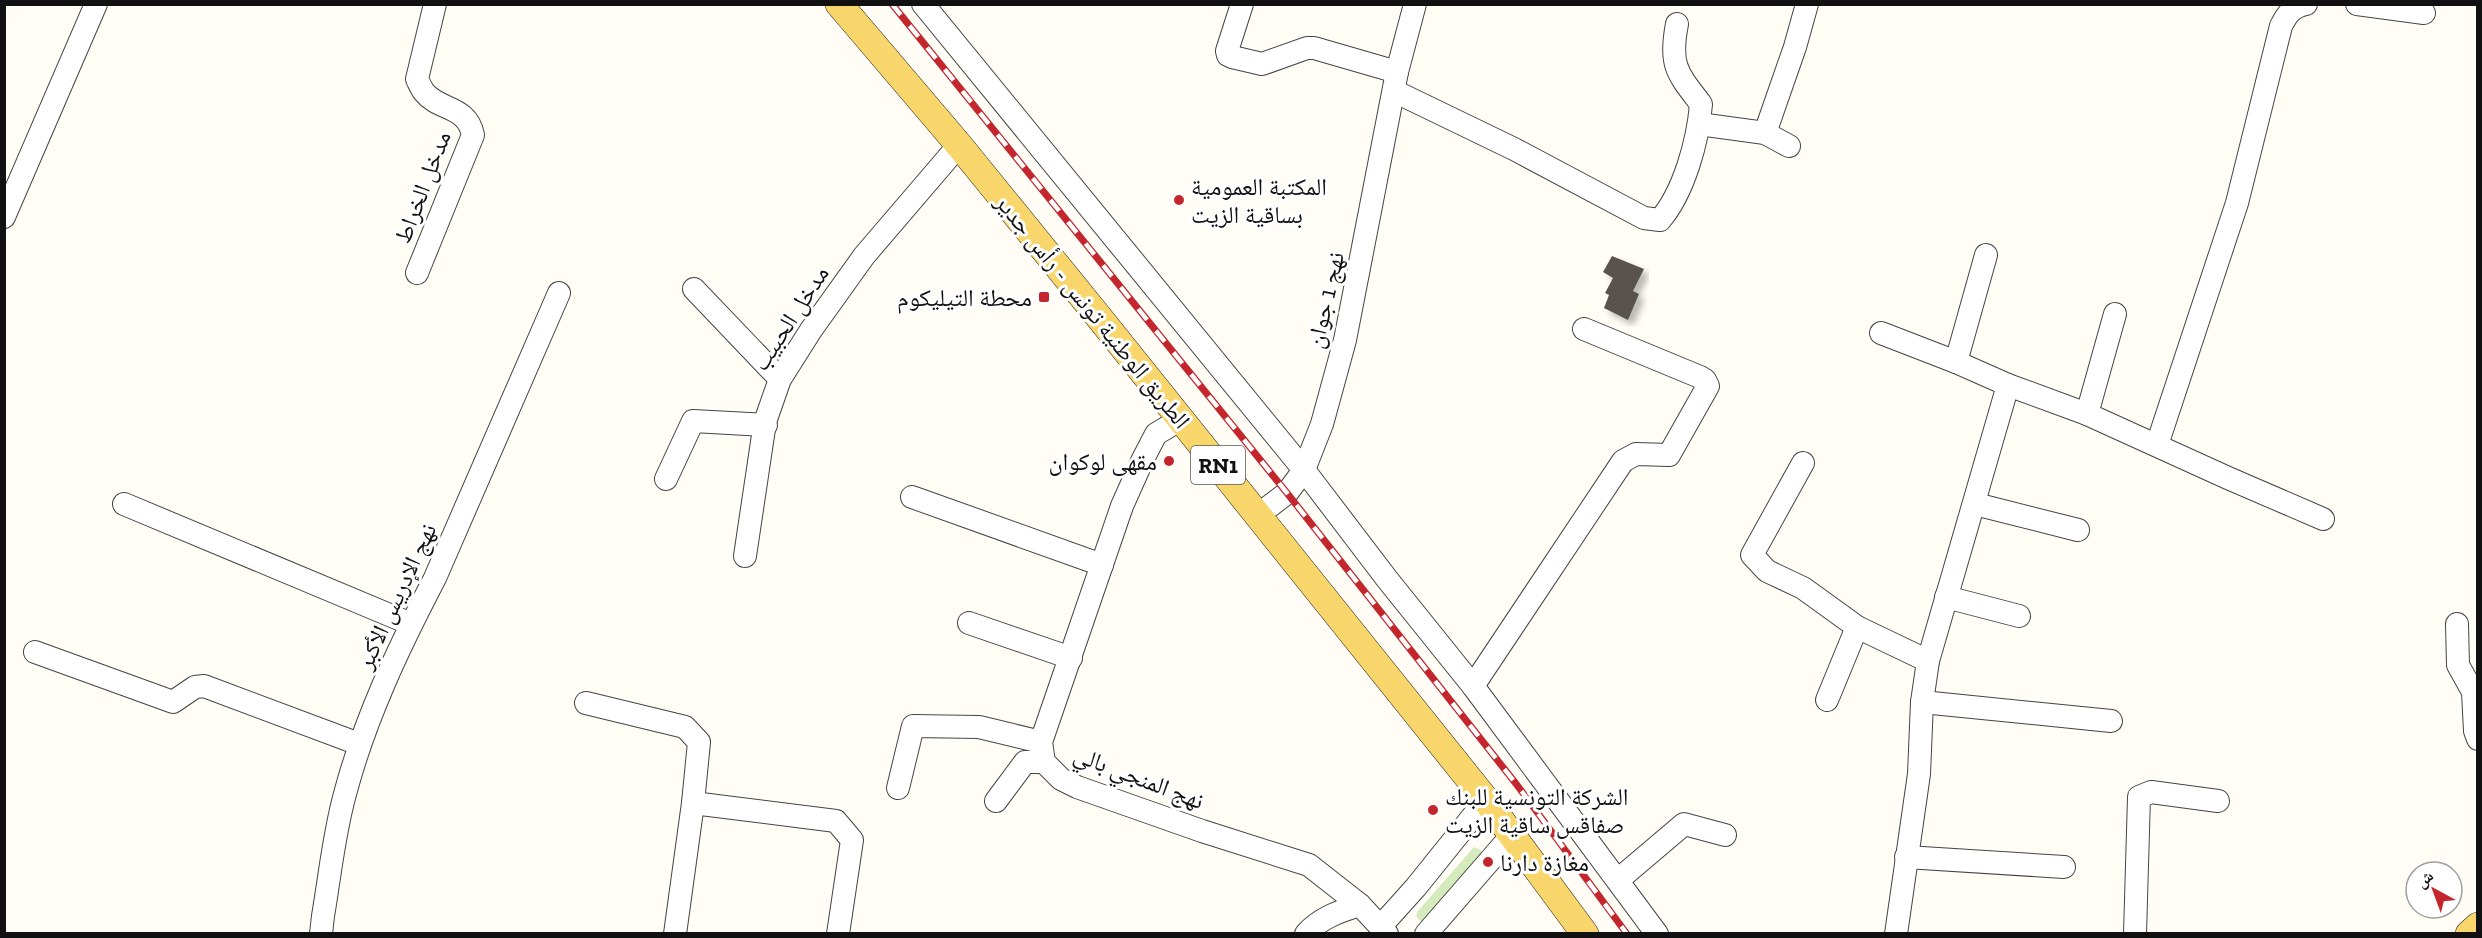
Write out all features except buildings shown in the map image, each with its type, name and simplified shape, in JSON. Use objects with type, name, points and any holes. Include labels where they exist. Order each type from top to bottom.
[{"type":"main road","name":"الطريق الوطنية تونس - رأس جدير","points":[[839,4],[959,145],[1181,418],[1486,800],[1585,933]]},
{"type":"main road","points":[[2469,933],[2478,926]]},
{"type":"street","points":[[4,217],[96,4]]},
{"type":"street","name":"مدخل الخراط","points":[[417,273],[473,135],[471,123],[456,111],[429,97],[417,79],[435,4]]},
{"type":"street","points":[[923,4],[1304,470],[1473,686],[1657,933]]},
{"type":"street","points":[[1242,4],[1227,51],[1228,55],[1263,64],[1314,48],[1395,81],[1514,149],[1644,218],[1660,220],[1676,199],[1699,124],[1701,104],[1678,74],[1673,57],[1677,24]]},
{"type":"street","name":"نهج 1 جوان","points":[[1258,515],[1287,493],[1304,470],[1322,424],[1345,340],[1395,81],[1415,4]]},
{"type":"street","points":[[1765,133],[1795,47],[1807,4]]},
{"type":"street","points":[[2157,445],[2237,203],[2281,26],[2291,11],[2297,6],[2306,4]]},
{"type":"street","points":[[2366,5],[2424,13]]},
{"type":"street","points":[[1699,124],[1765,133],[1789,146]]},
{"type":"street","name":"مدخل الحبيب","points":[[745,556],[766,425],[771,402],[780,379],[811,330],[864,256],[959,145]]},
{"type":"street","points":[[1956,362],[1986,255]]},
{"type":"street","points":[[694,289],[780,379]]},
{"type":"street","name":"نهج الإدريس الأكبر","points":[[321,933],[322,915],[344,796],[359,744],[411,624],[435,578],[559,293]]},
{"type":"street","points":[[2087,414],[2115,314]]},
{"type":"street","points":[[1473,686],[1623,461],[1636,454],[1669,455],[1708,386],[1700,377],[1584,329]]},
{"type":"street","points":[[1881,333],[1956,362],[2008,386],[2087,414],[2324,519]]},
{"type":"street","points":[[1896,933],[1919,774],[1922,702],[1928,661],[2008,386]]},
{"type":"street","name":"نهج المنجي بالي","points":[[1181,418],[1156,434],[1122,506],[1042,752],[1061,779],[1077,786],[1202,831],[1308,865],[1359,904],[1384,930]]},
{"type":"street","points":[[666,480],[693,421],[766,425]]},
{"type":"street","points":[[1803,463],[1752,555],[1767,571],[1803,588],[1857,627],[1928,661]]},
{"type":"street","points":[[912,497],[1101,565]]},
{"type":"street","points":[[124,504],[411,624]]},
{"type":"street","points":[[1975,504],[2078,530]]},
{"type":"street","points":[[1946,597],[2019,616]]},
{"type":"street","points":[[969,623],[1071,658]]},
{"type":"street","points":[[2457,624],[2458,665],[2474,692],[2475,731],[2478,739]]},
{"type":"street","points":[[1827,700],[1857,627]]},
{"type":"street","points":[[35,652],[173,702],[195,687],[204,686],[359,744]]},
{"type":"street","points":[[1922,702],[2110,721]]},
{"type":"street","points":[[586,703],[685,727],[699,742],[675,933]]},
{"type":"street","points":[[898,788],[913,726],[979,727],[1042,752]]},
{"type":"street","points":[[996,801],[1025,762],[1042,752]]},
{"type":"street","points":[[2135,933],[2139,797],[2151,792],[2218,801]]},
{"type":"street","points":[[1384,930],[1486,800]]},
{"type":"street","points":[[693,803],[836,821],[852,840],[838,933]]},
{"type":"street","points":[[1618,880],[1684,824],[1725,836]]},
{"type":"street","points":[[1426,933],[1512,835]]},
{"type":"street","points":[[1906,857],[2064,867]]},
{"type":"street","points":[[1306,933],[1336,912],[1359,904]]},
{"type":"green space","points":[[1474,847],[1481,850],[1481,856],[1423,921],[1420,921],[1416,916],[1418,911]]},
{"type":"railway","points":[[892,4],[1287,493],[1517,785],[1627,934]]},
{"type":"place","name":"المكتبة العمومية بساقية الزيت","points":[[1179,200]]},
{"type":"place","name":"محطة التيليكوم","points":[[1044,297]]},
{"type":"place","name":"مقهى لوكوان","points":[[1169,461]]},
{"type":"place","name":"الشركة التونسية للبنك صفاقس ساقية الزيت","points":[[1433,810]]},
{"type":"place","name":"مغازة دارنا","points":[[1488,862]]}]
